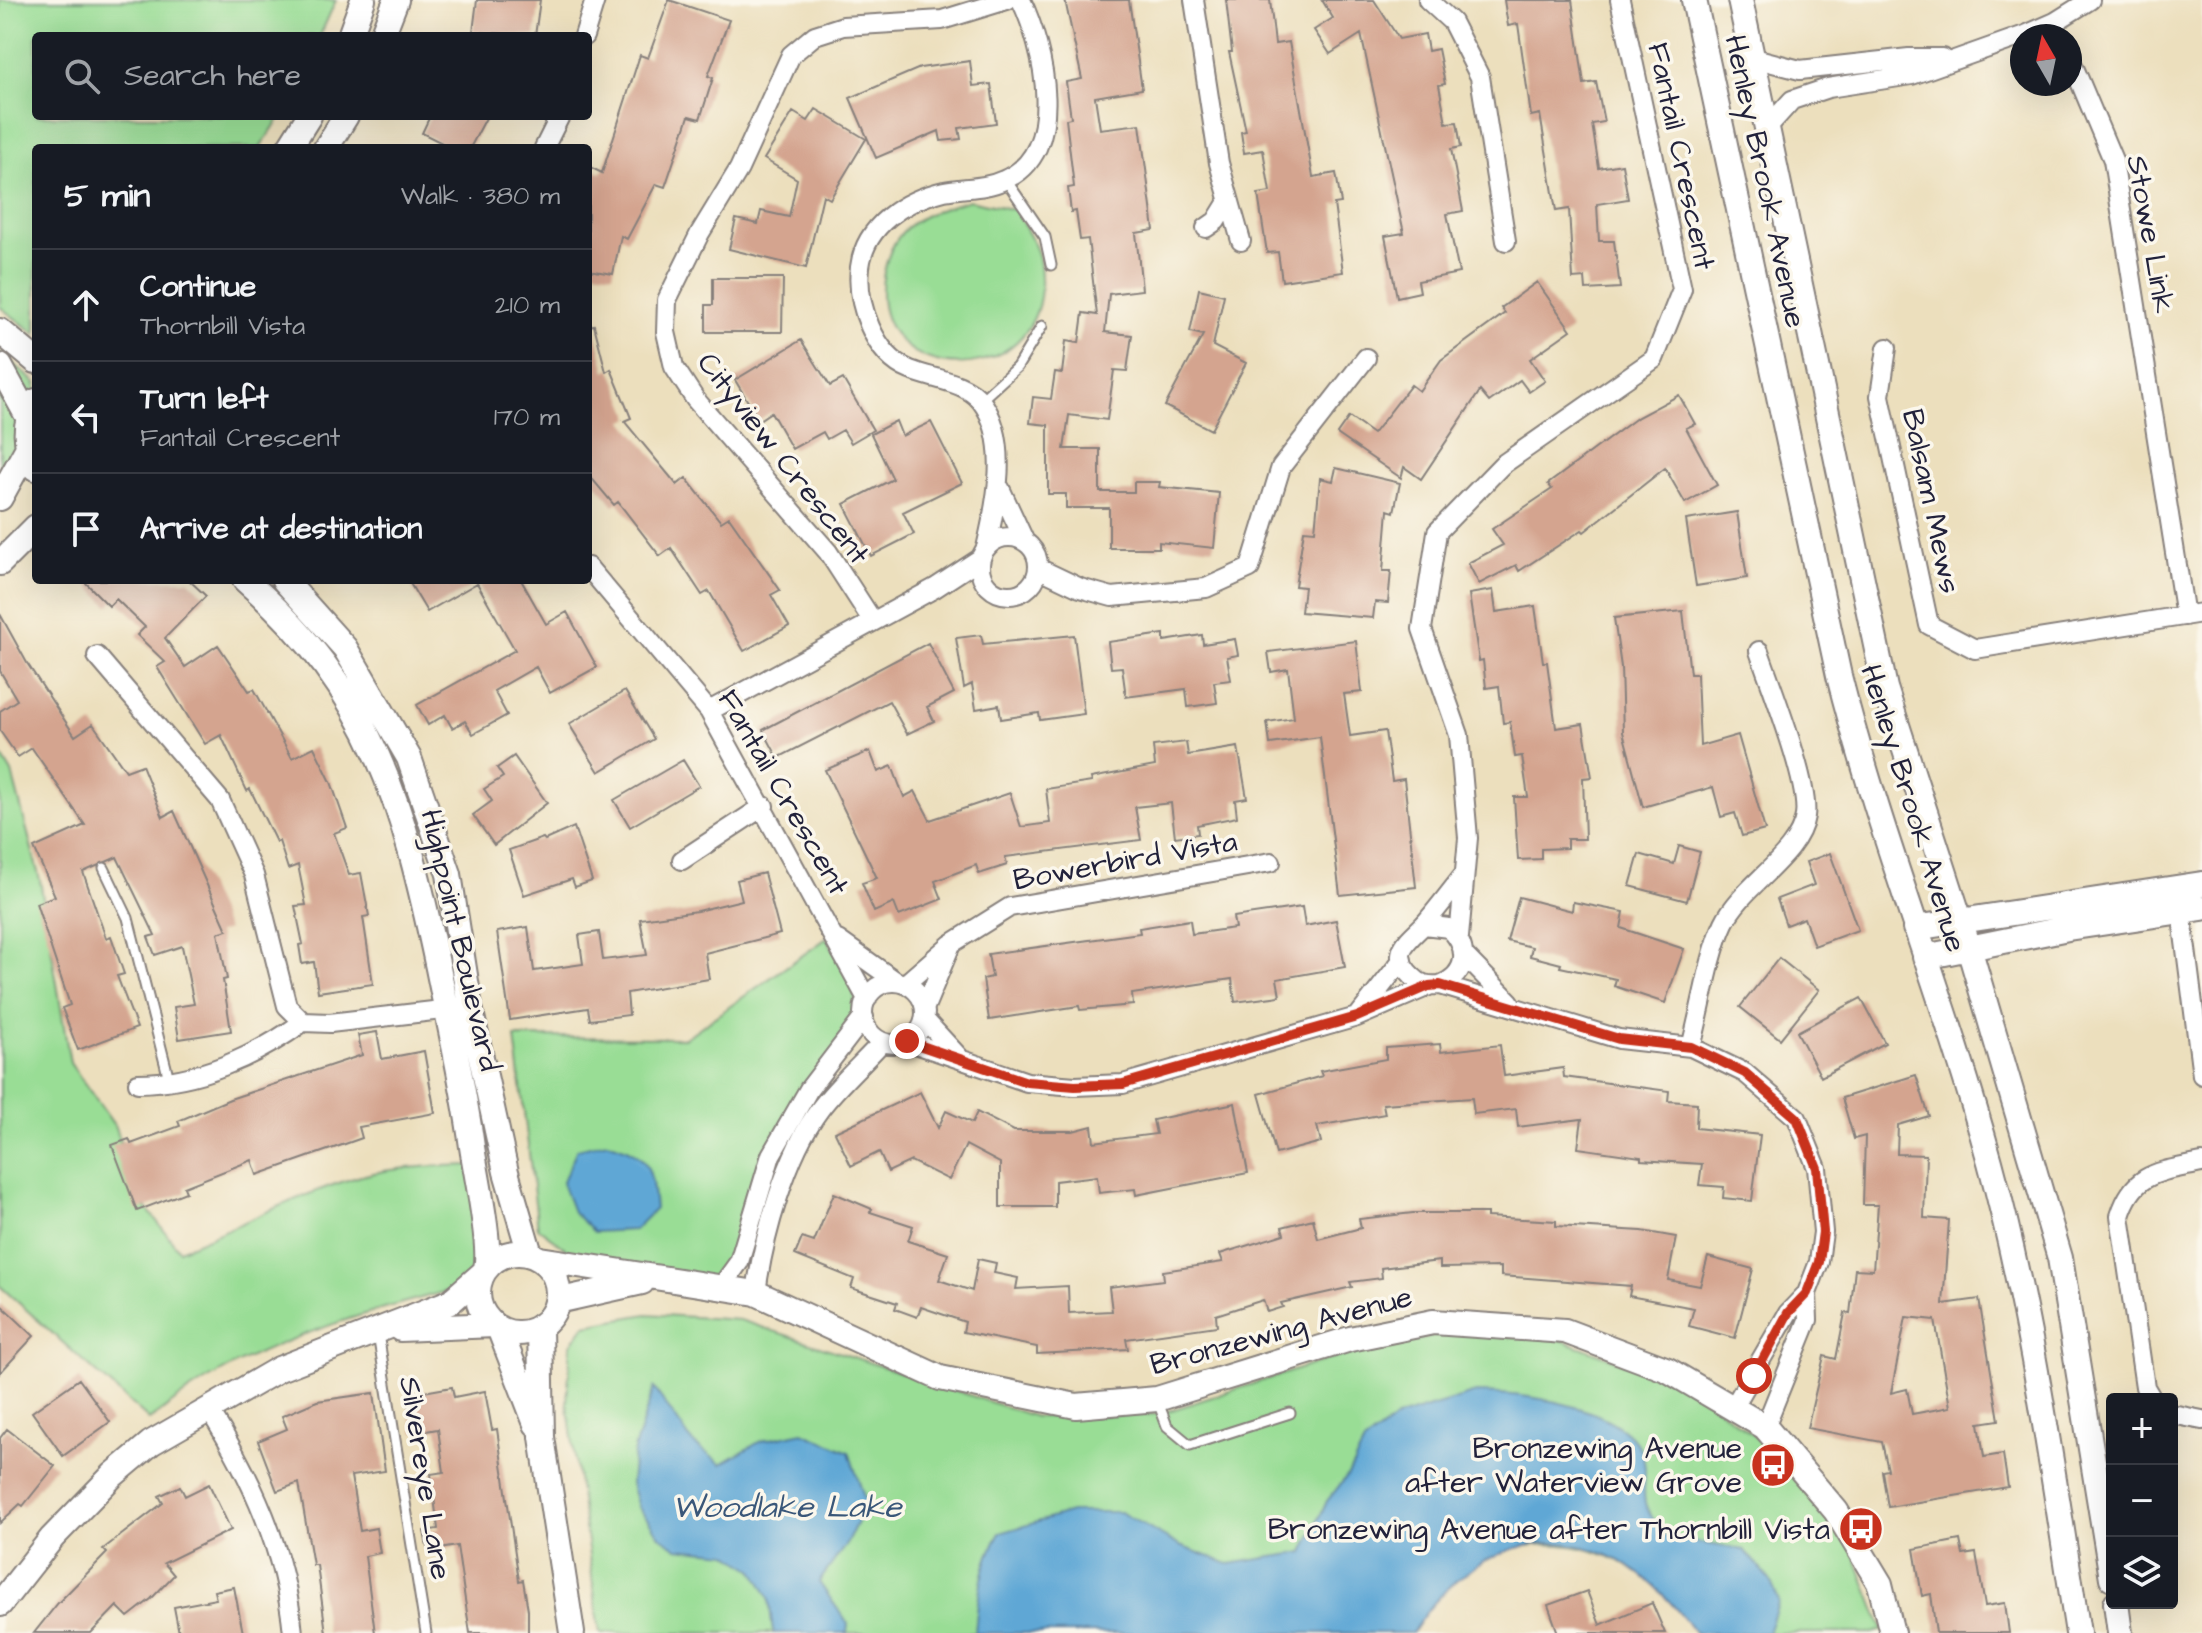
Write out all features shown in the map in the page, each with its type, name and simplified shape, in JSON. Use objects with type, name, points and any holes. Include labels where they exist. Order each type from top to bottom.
[{"type":"street","points":[[351,32],[363,0]]},
{"type":"street","points":[[384,32],[396,0]]},
{"type":"street","points":[[585,32],[595,0]]},
{"type":"street","name":"Cityview Crescent","points":[[872,620],[828,552],[695,399],[674,367],[666,332],[667,300],[700,233],[739,169],[791,55],[815,35],[843,26],[942,20],[1007,0]]},
{"type":"street","points":[[1021,0],[1042,57],[1046,99],[1039,142],[1026,164],[1006,180],[942,192],[904,207],[874,228],[860,266],[861,301],[877,343],[906,369],[951,382],[981,400],[994,429],[1000,488],[1025,542],[1037,558],[1038,568],[1030,587]]},
{"type":"street","points":[[1194,0],[1219,163],[1241,241]]},
{"type":"street","points":[[1428,0],[1452,22],[1480,77],[1506,241]]},
{"type":"street","name":"Fantail Crescent","points":[[1462,946],[1462,877],[1468,838],[1459,735],[1422,629],[1437,532],[1502,465],[1654,359],[1682,289],[1620,0]]},
{"type":"street","name":"Henley Brook Avenue","points":[[1694,0],[1839,676],[1860,757],[1986,1149],[2019,1283],[2078,1633]]},
{"type":"street","name":"Henley Brook Avenue","points":[[1740,0],[1885,688],[1969,948],[2060,1258],[2106,1541]]},
{"type":"street","points":[[2064,24],[2090,0]]},
{"type":"street","points":[[1765,130],[1792,100],[1828,88],[1912,75],[2010,40]]},
{"type":"street","points":[[1750,57],[1800,70],[1909,58],[1953,58]]},
{"type":"street","name":"Stowe Link","points":[[2082,86],[2113,160],[2194,615]]},
{"type":"street","points":[[292,144],[306,120]]},
{"type":"street","points":[[328,144],[344,120]]},
{"type":"street","points":[[546,144],[558,120]]},
{"type":"street","points":[[1206,228],[1216,221],[1229,200]]},
{"type":"street","points":[[0,331],[32,358]]},
{"type":"street","name":"Balsam Mews","points":[[1887,348],[1880,396],[1929,625],[1975,649],[2194,615]]},
{"type":"street","points":[[1038,568],[1080,588],[1112,597],[1206,588],[1250,568],[1281,467],[1366,358]]},
{"type":"street","points":[[0,366],[32,409],[32,458],[0,498]]},
{"type":"street","points":[[984,582],[984,553],[1000,488]]},
{"type":"street","points":[[0,563],[32,531]]},
{"type":"street","points":[[709,711],[935,588],[1004,538],[1025,542]]},
{"type":"street","name":"Fantail Crescent","points":[[592,572],[709,711],[836,938],[865,1008]]},
{"type":"street","points":[[935,588],[984,582],[1001,594],[1011,595],[1030,587],[1080,588]]},
{"type":"street","name":"Highpoint Boulevard","points":[[250,584],[284,614],[317,653],[356,709],[385,766],[416,861],[506,1172],[535,1257]]},
{"type":"street","name":"Highpoint Boulevard","points":[[288,584],[345,648],[409,758],[449,874],[458,1008],[484,1271]]},
{"type":"street","points":[[1691,1047],[1724,924],[1739,899],[1796,840],[1806,815],[1797,767],[1759,651]]},
{"type":"street","points":[[97,656],[220,800],[254,875],[287,1006],[303,1022]]},
{"type":"street","points":[[682,860],[764,806]]},
{"type":"street","name":"Bowerbird Vista","points":[[901,983],[951,944],[1010,907],[1271,862]]},
{"type":"street","name":"Fantail Crescent","points":[[1424,925],[1462,877]]},
{"type":"street","points":[[1915,928],[2190,885],[2202,1075]]},
{"type":"street","points":[[1925,957],[2068,928],[2192,911]]},
{"type":"street","points":[[1357,1017],[1402,960],[1407,939],[1424,925],[1449,928],[1512,1004]]},
{"type":"street","name":"Fantail Crescent","points":[[836,938],[901,983]]},
{"type":"street","points":[[907,1041],[921,1029],[951,944]]},
{"type":"street","points":[[865,1008],[873,1036],[882,1042],[907,1041],[1027,1082],[1075,1086],[1123,1084],[1357,1017],[1435,986],[1457,975],[1462,946]]},
{"type":"street","points":[[1402,960],[1407,972],[1435,986],[1512,1004],[1619,1039],[1691,1047],[1745,1073],[1797,1118],[1817,1168],[1823,1232],[1819,1262],[1807,1293],[1788,1313],[1733,1408]]},
{"type":"street","points":[[721,1287],[739,1262],[771,1155],[809,1089],[879,986],[901,983],[914,989],[925,1013],[961,1059]]},
{"type":"street","points":[[138,1083],[170,1083],[264,1050],[303,1022],[330,1023],[458,1008]]},
{"type":"street","points":[[756,1293],[760,1263],[794,1157],[806,1133],[820,1109],[882,1042]]},
{"type":"street","points":[[2148,1393],[2145,1387],[2120,1216],[2126,1196],[2138,1181],[2158,1172],[2202,1163]]},
{"type":"street","points":[[0,1604],[52,1538],[113,1475],[151,1443],[279,1369],[450,1302],[506,1254],[535,1257],[555,1278],[557,1301],[540,1326],[542,1437],[572,1633]]},
{"type":"street","name":"Bronzewing Avenue","points":[[535,1257],[756,1293],[940,1378],[1076,1406],[1157,1399],[1350,1339],[1433,1322],[1565,1331],[1668,1370],[1765,1427],[1844,1523],[1880,1584],[1892,1633]]},
{"type":"street","points":[[484,1271],[478,1285],[480,1307],[496,1326],[542,1437]]},
{"type":"street","name":"Bronzewing Avenue","points":[[557,1301],[664,1277]]},
{"type":"street","points":[[1765,1427],[1808,1320],[1807,1293]]},
{"type":"street","points":[[377,1331],[496,1326],[520,1332],[540,1326]]},
{"type":"street","points":[[208,1408],[235,1452],[270,1523],[290,1605],[293,1633]]},
{"type":"street","points":[[2178,1415],[2202,1420]]},
{"type":"street","points":[[2117,1609],[2120,1633]]},
{"type":"lane","points":[[1006,180],[1045,237],[1051,265]]},
{"type":"lane","points":[[981,400],[1017,367],[1042,326]]},
{"type":"lane","points":[[104,868],[128,918],[170,1083]]},
{"type":"lane","name":"Silvereye Lane","points":[[377,1331],[426,1633]]},
{"type":"lane","points":[[1157,1399],[1167,1426],[1190,1445],[1290,1413]]},
{"type":"green space","points":[[0,0],[336,0],[322,32],[32,32],[32,120],[278,120],[263,144],[32,144],[32,331],[0,307]]},
{"type":"green space","points":[[969,200],[1015,210],[1039,258],[1039,304],[1022,336],[995,356],[962,364],[929,359],[902,342],[885,313],[884,272],[895,242],[913,222]]},
{"type":"green space","points":[[0,352],[32,380],[32,411],[0,495]]},
{"type":"green space","points":[[0,753],[12,773],[40,880],[70,1063],[114,1125],[146,1207],[179,1250],[292,1201],[361,1176],[404,1168],[477,1165],[490,1250],[464,1287],[366,1313],[270,1348],[210,1378],[149,1420],[0,1286]]},
{"type":"green space","points":[[827,938],[852,983],[857,1009],[850,1032],[809,1083],[727,1276],[707,1283],[577,1257],[538,1228],[515,1037],[685,1038]]},
{"type":"green space","points":[[647,1314],[740,1320],[1036,1417],[1159,1414],[1330,1359],[1448,1333],[1556,1338],[1692,1388],[1781,1457],[1851,1546],[1883,1630],[1873,1633],[1696,1633],[1656,1588],[1619,1561],[1569,1546],[1543,1545],[1492,1555],[1469,1567],[1438,1595],[1412,1633],[600,1633],[567,1402],[571,1344],[585,1325]]},
{"type":"water","points":[[607,1142],[632,1152],[650,1173],[655,1209],[634,1230],[594,1232],[573,1212],[562,1183],[577,1149]]},
{"type":"water","name":"Woodlake Lake","points":[[654,1388],[693,1443],[721,1464],[761,1441],[803,1432],[849,1452],[866,1503],[847,1543],[819,1582],[848,1624],[847,1633],[773,1633],[769,1598],[754,1570],[728,1553],[677,1548],[660,1536],[638,1507],[631,1484],[634,1449]]},
{"type":"water","name":"Woodlake Lake","points":[[1476,1393],[1542,1399],[1567,1405],[1591,1412],[1630,1435],[1644,1458],[1646,1506],[1666,1537],[1744,1550],[1770,1580],[1779,1601],[1768,1633],[1696,1633],[1670,1602],[1641,1575],[1609,1556],[1577,1545],[1545,1543],[1514,1549],[1484,1561],[1457,1580],[1433,1604],[1412,1633],[975,1633],[985,1569],[1000,1533],[1071,1512],[1120,1512],[1180,1546],[1229,1564],[1304,1552],[1327,1501],[1348,1475],[1364,1443],[1398,1417]]},
{"type":"building","points":[[477,0],[540,0],[536,32],[473,32]]},
{"type":"building","points":[[669,0],[729,20],[708,76],[713,78],[700,119],[689,116],[665,187],[656,184],[627,239],[621,236],[613,274],[592,271],[592,168],[602,173],[640,55],[648,58]]},
{"type":"building","points":[[1065,0],[1129,0],[1142,89],[1095,97],[1100,129],[1140,124],[1154,230],[1136,233],[1142,290],[1109,294],[1105,332],[1132,335],[1127,371],[1114,370],[1107,420],[1069,415],[1064,449],[1100,449],[1100,492],[1134,492],[1134,482],[1160,482],[1159,487],[1219,493],[1214,548],[1159,542],[1159,548],[1109,548],[1109,508],[1066,508],[1066,494],[1048,494],[1048,425],[1030,423],[1033,397],[1051,399],[1055,372],[1062,373],[1066,341],[1079,343],[1083,313],[1097,315],[1088,239],[1080,240],[1076,211],[1071,212],[1068,188],[1074,187],[1066,119],[1071,118],[1066,82],[1082,79]]},
{"type":"building","points":[[1226,0],[1270,0],[1275,44],[1289,42],[1313,177],[1336,173],[1341,203],[1334,204],[1343,272],[1282,281],[1278,252],[1267,253],[1258,194],[1270,192],[1263,150],[1244,153],[1241,132],[1246,131],[1229,52],[1232,52]]},
{"type":"building","points":[[1322,0],[1374,0],[1399,39],[1425,34],[1428,51],[1438,49],[1445,84],[1439,85],[1446,123],[1457,122],[1461,147],[1451,149],[1463,211],[1447,214],[1459,273],[1418,281],[1420,292],[1397,297],[1385,236],[1404,233],[1361,34],[1330,54],[1314,30],[1333,18]]},
{"type":"building","points":[[1504,0],[1572,0],[1584,84],[1596,82],[1604,122],[1592,124],[1599,168],[1622,164],[1628,199],[1597,204],[1599,241],[1614,241],[1620,288],[1586,290],[1585,278],[1573,279],[1569,209],[1556,211],[1540,114],[1531,116],[1518,24],[1508,26]]},
{"type":"building","points":[[970,61],[973,86],[991,84],[996,123],[959,128],[961,139],[941,141],[939,131],[876,158],[850,98],[920,68]]},
{"type":"building","points":[[816,109],[866,139],[830,199],[823,195],[806,268],[729,249],[736,219],[758,224],[761,211],[789,217],[797,179],[764,159],[793,112],[808,121]]},
{"type":"building","points":[[428,120],[485,120],[472,144],[444,144],[422,133]]},
{"type":"building","points":[[713,278],[783,278],[782,332],[706,332],[706,305],[713,305]]},
{"type":"building","points":[[1537,282],[1571,330],[1530,359],[1545,381],[1529,392],[1520,380],[1489,402],[1480,391],[1421,479],[1404,467],[1401,478],[1337,434],[1349,417],[1373,434],[1411,385],[1419,391],[1441,360],[1505,313],[1501,308]]},
{"type":"building","points":[[1199,289],[1224,295],[1213,346],[1246,363],[1211,430],[1165,406],[1203,335],[1190,332]]},
{"type":"building","points":[[592,325],[606,372],[611,369],[631,418],[624,421],[677,485],[686,478],[721,522],[729,517],[780,590],[771,595],[789,626],[744,651],[709,591],[702,595],[671,548],[660,556],[618,502],[614,505],[592,479]]},
{"type":"building","points":[[801,340],[830,386],[843,379],[873,430],[851,443],[843,430],[827,439],[823,432],[792,449],[771,412],[759,420],[735,380]]},
{"type":"building","points":[[1679,395],[1695,424],[1686,428],[1717,485],[1685,503],[1665,468],[1584,532],[1582,530],[1519,571],[1516,565],[1479,584],[1468,563],[1503,545],[1492,529],[1552,489],[1548,484],[1638,417]]},
{"type":"building","points":[[896,421],[902,436],[931,422],[962,483],[903,512],[914,534],[871,556],[844,504],[893,479],[871,434]]},
{"type":"building","points":[[1336,468],[1400,483],[1394,512],[1388,510],[1383,571],[1391,571],[1388,603],[1375,602],[1373,618],[1301,612],[1304,587],[1295,586],[1304,530],[1315,531],[1320,478],[1333,481]]},
{"type":"building","points":[[1737,512],[1747,578],[1696,586],[1686,520]]},
{"type":"building","points":[[87,584],[193,584],[206,596],[165,638],[185,667],[218,645],[249,691],[254,689],[292,758],[314,747],[331,782],[347,828],[334,833],[349,875],[361,873],[369,916],[363,917],[373,984],[318,992],[314,962],[302,964],[299,945],[303,944],[295,906],[306,905],[298,865],[288,869],[279,841],[276,842],[250,789],[247,791],[221,735],[205,744],[157,667],[165,662],[137,635],[145,627],[116,599],[109,606]]},
{"type":"building","points":[[410,584],[475,584],[427,612]]},
{"type":"building","points":[[478,584],[523,584],[546,624],[567,612],[597,667],[550,693],[536,667],[494,691],[507,715],[473,734],[465,721],[452,728],[445,715],[428,725],[417,705],[515,650]]},
{"type":"building","points":[[1493,590],[1496,612],[1535,606],[1556,728],[1583,724],[1592,777],[1583,778],[1585,839],[1567,839],[1567,848],[1541,849],[1541,859],[1518,860],[1514,797],[1528,797],[1522,756],[1515,757],[1510,722],[1503,723],[1499,686],[1486,688],[1483,660],[1479,661],[1469,594]]},
{"type":"building","points":[[1683,611],[1690,674],[1697,674],[1700,746],[1738,735],[1765,830],[1742,836],[1735,813],[1721,817],[1713,787],[1643,807],[1623,732],[1621,667],[1614,618]]},
{"type":"building","points":[[0,614],[27,663],[75,736],[93,724],[126,771],[142,765],[163,817],[174,811],[227,930],[218,933],[227,979],[223,980],[231,1031],[179,1039],[174,1007],[194,1004],[182,946],[155,955],[148,937],[155,935],[117,857],[83,872],[106,938],[111,936],[124,974],[117,976],[137,1028],[78,1050],[62,1008],[70,1005],[36,903],[55,896],[34,848],[85,825],[32,748],[18,757],[0,731],[0,711],[17,700],[0,671]]},
{"type":"building","points":[[1164,634],[1164,641],[1202,635],[1203,644],[1235,639],[1238,655],[1227,657],[1231,680],[1214,682],[1217,703],[1188,707],[1186,689],[1126,697],[1122,667],[1111,668],[1108,642]]},
{"type":"building","points":[[981,635],[983,644],[1074,635],[1084,714],[1040,720],[1039,713],[1001,719],[999,705],[976,709],[972,684],[964,688],[956,638]]},
{"type":"building","points":[[1356,641],[1362,692],[1344,694],[1350,736],[1385,731],[1392,781],[1404,779],[1416,887],[1340,895],[1320,737],[1270,744],[1267,722],[1294,718],[1288,669],[1271,672],[1268,652]]},
{"type":"building","points":[[928,643],[954,693],[927,707],[934,721],[907,734],[889,701],[778,758],[763,730]]},
{"type":"building","points":[[625,691],[654,739],[599,772],[569,724]]},
{"type":"building","points":[[1186,742],[1188,755],[1238,747],[1247,798],[1235,800],[1237,817],[1197,825],[1198,834],[1175,837],[1171,803],[1135,807],[1141,840],[1005,857],[1007,865],[979,874],[976,865],[935,881],[942,899],[899,916],[894,903],[874,912],[862,883],[877,878],[825,770],[870,751],[878,772],[892,766],[904,797],[915,791],[930,820],[1010,793],[1021,827],[1050,823],[1046,789],[1092,782],[1091,778],[1155,766],[1153,746]]},
{"type":"building","points":[[514,756],[547,803],[494,845],[473,815],[492,801],[484,789],[503,777],[497,768]]},
{"type":"building","points":[[683,760],[699,786],[630,827],[614,800]]},
{"type":"building","points":[[574,827],[592,881],[575,887],[572,879],[524,895],[509,850],[543,838],[545,840]]},
{"type":"building","points":[[1679,846],[1700,852],[1687,901],[1630,886],[1639,854],[1674,864]]},
{"type":"building","points":[[1830,853],[1858,930],[1814,946],[1804,918],[1786,925],[1777,899],[1814,885],[1806,862]]},
{"type":"building","points":[[764,873],[780,934],[705,953],[709,979],[627,993],[629,1015],[590,1020],[588,1008],[510,1020],[497,932],[528,927],[534,971],[583,964],[579,935],[599,932],[603,960],[647,955],[640,919],[697,911],[742,900],[737,880]]},
{"type":"building","points":[[1519,897],[1572,911],[1573,902],[1624,912],[1621,928],[1684,949],[1665,1003],[1614,986],[1616,979],[1560,967],[1561,964],[1530,956],[1532,947],[1507,941]]},
{"type":"building","points":[[1302,907],[1305,926],[1336,920],[1345,967],[1277,979],[1280,996],[1235,1002],[1232,979],[1132,994],[1133,1005],[1080,1010],[1079,1006],[989,1020],[983,979],[992,977],[988,954],[1140,933],[1139,928],[1190,920],[1192,934],[1235,928],[1233,917]]},
{"type":"building","points":[[1779,958],[1819,990],[1780,1039],[1740,1007]]},
{"type":"building","points":[[1861,998],[1885,1043],[1821,1077],[1797,1032]]},
{"type":"building","points":[[377,1032],[382,1059],[424,1051],[435,1113],[359,1127],[362,1138],[257,1175],[252,1160],[184,1187],[186,1192],[137,1211],[112,1145],[129,1139],[131,1144],[180,1126],[178,1121],[230,1099],[362,1055],[358,1035]]},
{"type":"building","points":[[1440,1044],[1441,1052],[1500,1045],[1504,1076],[1563,1068],[1564,1077],[1669,1091],[1668,1101],[1697,1103],[1696,1128],[1760,1135],[1752,1201],[1723,1198],[1724,1187],[1699,1185],[1702,1164],[1641,1160],[1641,1157],[1578,1148],[1582,1119],[1518,1127],[1516,1109],[1474,1114],[1472,1098],[1383,1104],[1385,1114],[1317,1126],[1321,1142],[1276,1154],[1259,1094],[1322,1076],[1320,1071],[1386,1059],[1386,1048]]},
{"type":"building","points":[[1916,1075],[1929,1116],[1898,1125],[1897,1154],[1926,1155],[1924,1218],[1949,1220],[1943,1304],[1979,1299],[1999,1420],[1979,1423],[1984,1457],[2003,1454],[2008,1487],[1888,1507],[1882,1471],[1888,1470],[1882,1442],[1807,1428],[1824,1356],[1836,1359],[1845,1313],[1850,1314],[1855,1269],[1873,1270],[1878,1205],[1863,1205],[1865,1136],[1854,1139],[1842,1098]],"holes":[[[1906,1317],[1935,1320],[1950,1407],[1912,1414],[1907,1389],[1891,1393]]]},
{"type":"building","points":[[920,1092],[938,1128],[946,1111],[972,1123],[977,1112],[1014,1131],[1073,1131],[1092,1126],[1094,1142],[1156,1134],[1153,1120],[1235,1103],[1248,1173],[1136,1195],[1135,1189],[1099,1193],[1097,1176],[1055,1181],[1055,1207],[1000,1207],[1000,1163],[966,1145],[949,1180],[911,1161],[888,1172],[879,1152],[851,1166],[835,1132]]},
{"type":"building","points":[[834,1193],[872,1209],[870,1212],[913,1226],[908,1241],[948,1254],[939,1280],[972,1291],[978,1259],[996,1263],[994,1273],[1018,1278],[1016,1289],[1068,1286],[1069,1313],[1112,1311],[1109,1287],[1164,1280],[1163,1271],[1223,1262],[1220,1254],[1284,1234],[1282,1227],[1313,1219],[1318,1239],[1361,1228],[1359,1219],[1413,1213],[1487,1213],[1487,1217],[1556,1221],[1556,1226],[1642,1231],[1676,1237],[1668,1280],[1700,1286],[1708,1257],[1753,1269],[1735,1338],[1689,1326],[1694,1308],[1629,1296],[1631,1286],[1501,1276],[1501,1267],[1440,1268],[1440,1261],[1381,1268],[1382,1278],[1350,1282],[1352,1287],[1281,1303],[1283,1307],[1267,1312],[1263,1300],[1216,1315],[1217,1326],[1126,1339],[1128,1349],[1037,1354],[1037,1347],[963,1332],[965,1322],[921,1307],[917,1317],[895,1309],[897,1303],[851,1288],[854,1279],[795,1255],[802,1238],[814,1242]]},
{"type":"building","points":[[0,1304],[34,1336],[0,1373]]},
{"type":"building","points":[[79,1379],[110,1422],[63,1456],[32,1412]]},
{"type":"building","points":[[452,1387],[454,1397],[485,1391],[492,1430],[497,1429],[519,1581],[523,1580],[528,1610],[528,1633],[470,1633],[457,1546],[428,1551],[424,1531],[438,1529],[431,1474],[444,1472],[438,1429],[414,1433],[407,1395]]},
{"type":"building","points":[[374,1393],[385,1471],[351,1476],[360,1531],[376,1528],[380,1553],[365,1556],[375,1633],[326,1633],[317,1565],[313,1565],[299,1483],[277,1491],[258,1441],[287,1429],[282,1416],[317,1401]]},
{"type":"building","points":[[7,1429],[55,1466],[23,1506],[20,1504],[0,1523],[0,1438]]},
{"type":"building","points":[[209,1484],[231,1530],[164,1563],[174,1575],[151,1599],[128,1617],[117,1606],[91,1633],[34,1633],[58,1603],[107,1553],[103,1549],[163,1503],[159,1496],[180,1486],[185,1496]]},
{"type":"building","points":[[1960,1540],[1963,1555],[1976,1553],[1985,1606],[2005,1603],[2009,1633],[1936,1633],[1931,1594],[1922,1596],[1914,1549]]},
{"type":"building","points":[[234,1587],[243,1633],[179,1633],[174,1607],[216,1599],[214,1591]]},
{"type":"building","points":[[1587,1591],[1600,1625],[1652,1603],[1665,1633],[1558,1633],[1548,1605]]},
{"type":"place","name":"Bronzewing Avenue after Waterview Grove","points":[[1773,1465]]},
{"type":"place","name":"Bronzewing Avenue after Thornbill Vista","points":[[1861,1529]]},
{"type":"route","points":[[907,1041],[1027,1082],[1075,1086],[1123,1084],[1357,1017],[1429,986],[1440,985],[1512,1004],[1554,1021],[1619,1039],[1691,1047],[1745,1073],[1797,1118],[1817,1168],[1823,1232],[1819,1262],[1807,1293],[1788,1313],[1754,1376]]}]
